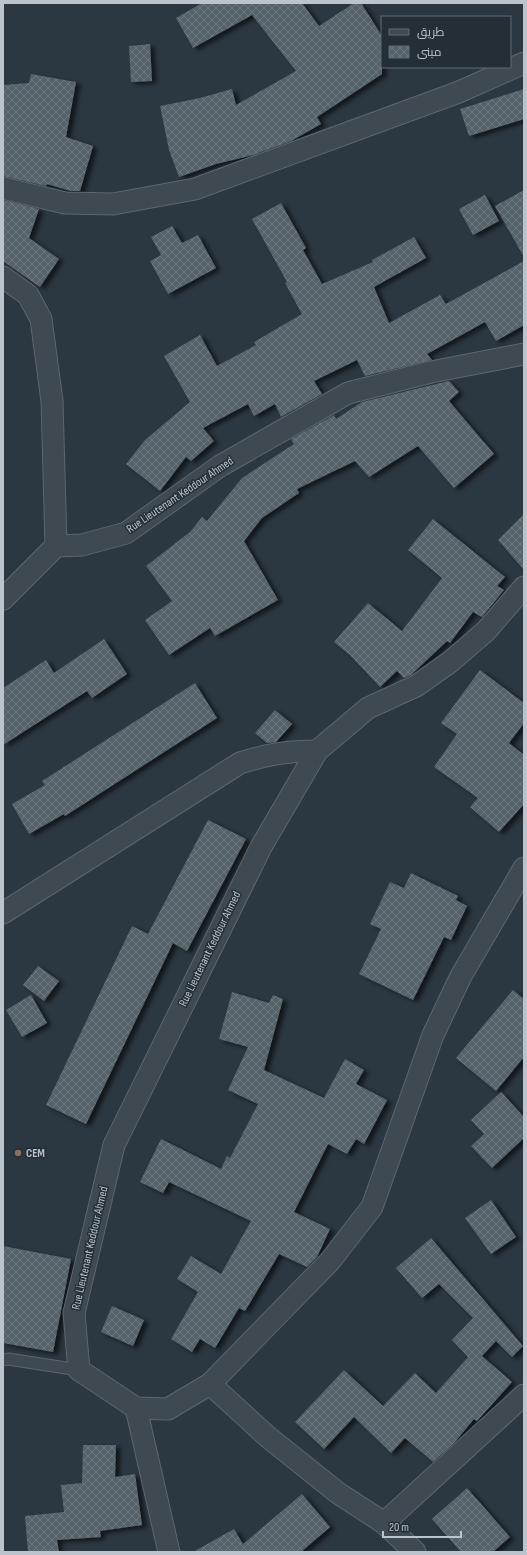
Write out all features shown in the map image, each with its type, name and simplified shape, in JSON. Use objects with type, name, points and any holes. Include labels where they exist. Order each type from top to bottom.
[{"type":"street","points":[[3,188],[65,203],[113,204],[195,189],[459,92],[524,63]]},
{"type":"street","points":[[3,276],[28,295],[42,319],[52,401],[56,546],[3,599]]},
{"type":"street","name":"Rue Lieutenant Keddour Ahmed","points":[[56,546],[82,545],[126,533],[220,466],[348,393],[431,372],[524,354]]},
{"type":"street","name":"Rue Lieutenant Keddour Ahmed","points":[[79,1370],[74,1313],[114,1145],[261,847],[317,751],[368,708],[416,686],[450,662],[486,631],[524,587]]},
{"type":"street","points":[[3,913],[240,763],[269,754],[290,751],[317,751]]},
{"type":"street","points":[[79,1370],[136,1408],[168,1409],[210,1384],[330,1261],[372,1207],[433,1035],[461,976],[524,868]]},
{"type":"street","points":[[210,1384],[268,1437],[338,1492],[384,1523],[415,1552]]},
{"type":"street","points":[[384,1523],[524,1395]]},
{"type":"street","points":[[136,1408],[170,1552]]},
{"type":"lane","points":[[3,1360],[8,1359],[79,1370]]},
{"type":"building","points":[[202,3],[302,3],[319,26],[354,3],[361,3],[381,34],[382,74],[317,117],[321,124],[291,141],[253,155],[216,164],[179,177],[169,150],[160,106],[200,98],[232,89],[236,105],[296,71],[252,15],[193,48],[176,18]]},
{"type":"building","points":[[150,44],[152,81],[131,82],[129,46]]},
{"type":"building","points":[[31,74],[76,82],[66,137],[93,146],[80,191],[71,191],[47,184],[46,186],[3,176],[3,85],[29,83]]},
{"type":"building","points":[[524,89],[524,119],[469,136],[460,109]]},
{"type":"building","points":[[524,190],[524,257],[495,206]]},
{"type":"building","points":[[485,195],[499,221],[473,235],[459,209]]},
{"type":"building","points":[[3,200],[39,209],[29,238],[59,259],[40,287],[3,261]]},
{"type":"building","points":[[281,203],[306,248],[303,250],[322,284],[373,262],[372,260],[414,237],[426,258],[374,287],[389,323],[440,295],[446,304],[524,261],[524,325],[496,341],[485,322],[427,354],[432,360],[365,376],[357,360],[314,381],[322,394],[281,417],[275,404],[254,416],[248,404],[203,428],[214,441],[191,461],[186,457],[160,491],[126,464],[145,440],[190,402],[164,356],[200,335],[217,366],[256,345],[254,342],[302,314],[285,283],[287,282],[252,219]]},
{"type":"building","points":[[172,226],[182,243],[198,235],[216,268],[168,294],[150,261],[161,255],[151,237]]},
{"type":"building","points":[[449,381],[459,392],[449,401],[494,454],[454,488],[418,446],[369,477],[355,461],[297,489],[299,493],[262,518],[244,541],[278,600],[215,636],[210,628],[169,655],[145,620],[172,601],[146,566],[190,532],[202,517],[207,521],[242,478],[294,444],[291,439],[334,415],[336,419],[362,402]]},
{"type":"building","points":[[524,514],[524,570],[498,540]]},
{"type":"building","points":[[433,519],[505,577],[497,586],[504,590],[482,617],[473,612],[450,643],[447,641],[411,675],[404,678],[397,671],[380,687],[350,655],[334,642],[368,603],[402,631],[442,578],[408,550]]},
{"type":"building","points":[[104,639],[127,674],[92,698],[87,691],[3,745],[3,688],[46,660],[54,673]]},
{"type":"building","points":[[480,670],[524,703],[524,723],[509,743],[524,755],[524,804],[499,832],[470,807],[478,798],[434,767],[457,734],[441,723]]},
{"type":"building","points":[[195,683],[217,718],[65,816],[64,814],[29,834],[12,804],[45,785],[42,781]]},
{"type":"building","points":[[275,710],[292,724],[276,742],[267,743],[255,733]]},
{"type":"building","points":[[208,820],[246,839],[187,951],[173,943],[86,1124],[46,1105],[132,926],[148,934]]},
{"type":"building","points":[[411,873],[458,896],[456,900],[467,906],[451,940],[444,937],[413,1000],[359,974],[381,929],[370,924],[390,882],[404,888]]},
{"type":"building","points":[[38,966],[59,981],[44,1001],[23,985]]},
{"type":"building","points":[[513,990],[524,999],[524,1057],[496,1091],[456,1058]]},
{"type":"building","points":[[232,992],[269,1003],[273,995],[283,999],[264,1070],[324,1098],[345,1059],[364,1070],[356,1084],[387,1100],[364,1144],[356,1139],[347,1154],[328,1144],[294,1212],[330,1229],[317,1257],[307,1267],[279,1254],[245,1311],[239,1308],[215,1348],[200,1339],[192,1352],[171,1339],[198,1292],[177,1279],[191,1256],[221,1274],[251,1221],[169,1182],[163,1193],[140,1182],[161,1139],[221,1169],[227,1156],[230,1158],[258,1104],[228,1090],[248,1047],[219,1039]]},
{"type":"building","points":[[31,995],[47,1023],[22,1037],[6,1010]]},
{"type":"building","points":[[501,1092],[524,1117],[524,1138],[492,1168],[471,1146],[484,1134],[471,1120]]},
{"type":"building","points":[[491,1200],[516,1237],[491,1254],[465,1218]]},
{"type":"building","points":[[431,1238],[523,1346],[512,1357],[496,1341],[482,1356],[512,1382],[477,1421],[474,1419],[454,1443],[433,1462],[405,1438],[391,1453],[354,1417],[324,1449],[295,1422],[344,1370],[383,1406],[415,1373],[436,1393],[468,1357],[452,1340],[473,1318],[439,1284],[422,1298],[396,1268]]},
{"type":"building","points":[[3,1246],[71,1259],[53,1352],[3,1343]]},
{"type":"building","points":[[112,1306],[144,1320],[133,1346],[101,1332]]},
{"type":"building","points":[[83,1445],[116,1445],[115,1477],[135,1474],[142,1525],[100,1531],[101,1537],[57,1540],[59,1552],[28,1552],[25,1516],[64,1512],[61,1485],[82,1483]]},
{"type":"building","points":[[467,1488],[510,1537],[493,1552],[461,1552],[432,1519]]},
{"type":"building","points":[[302,1494],[330,1527],[301,1552],[193,1552],[234,1529],[243,1544]]},
{"type":"place","name":"CEM","points":[[18,1153]]}]
